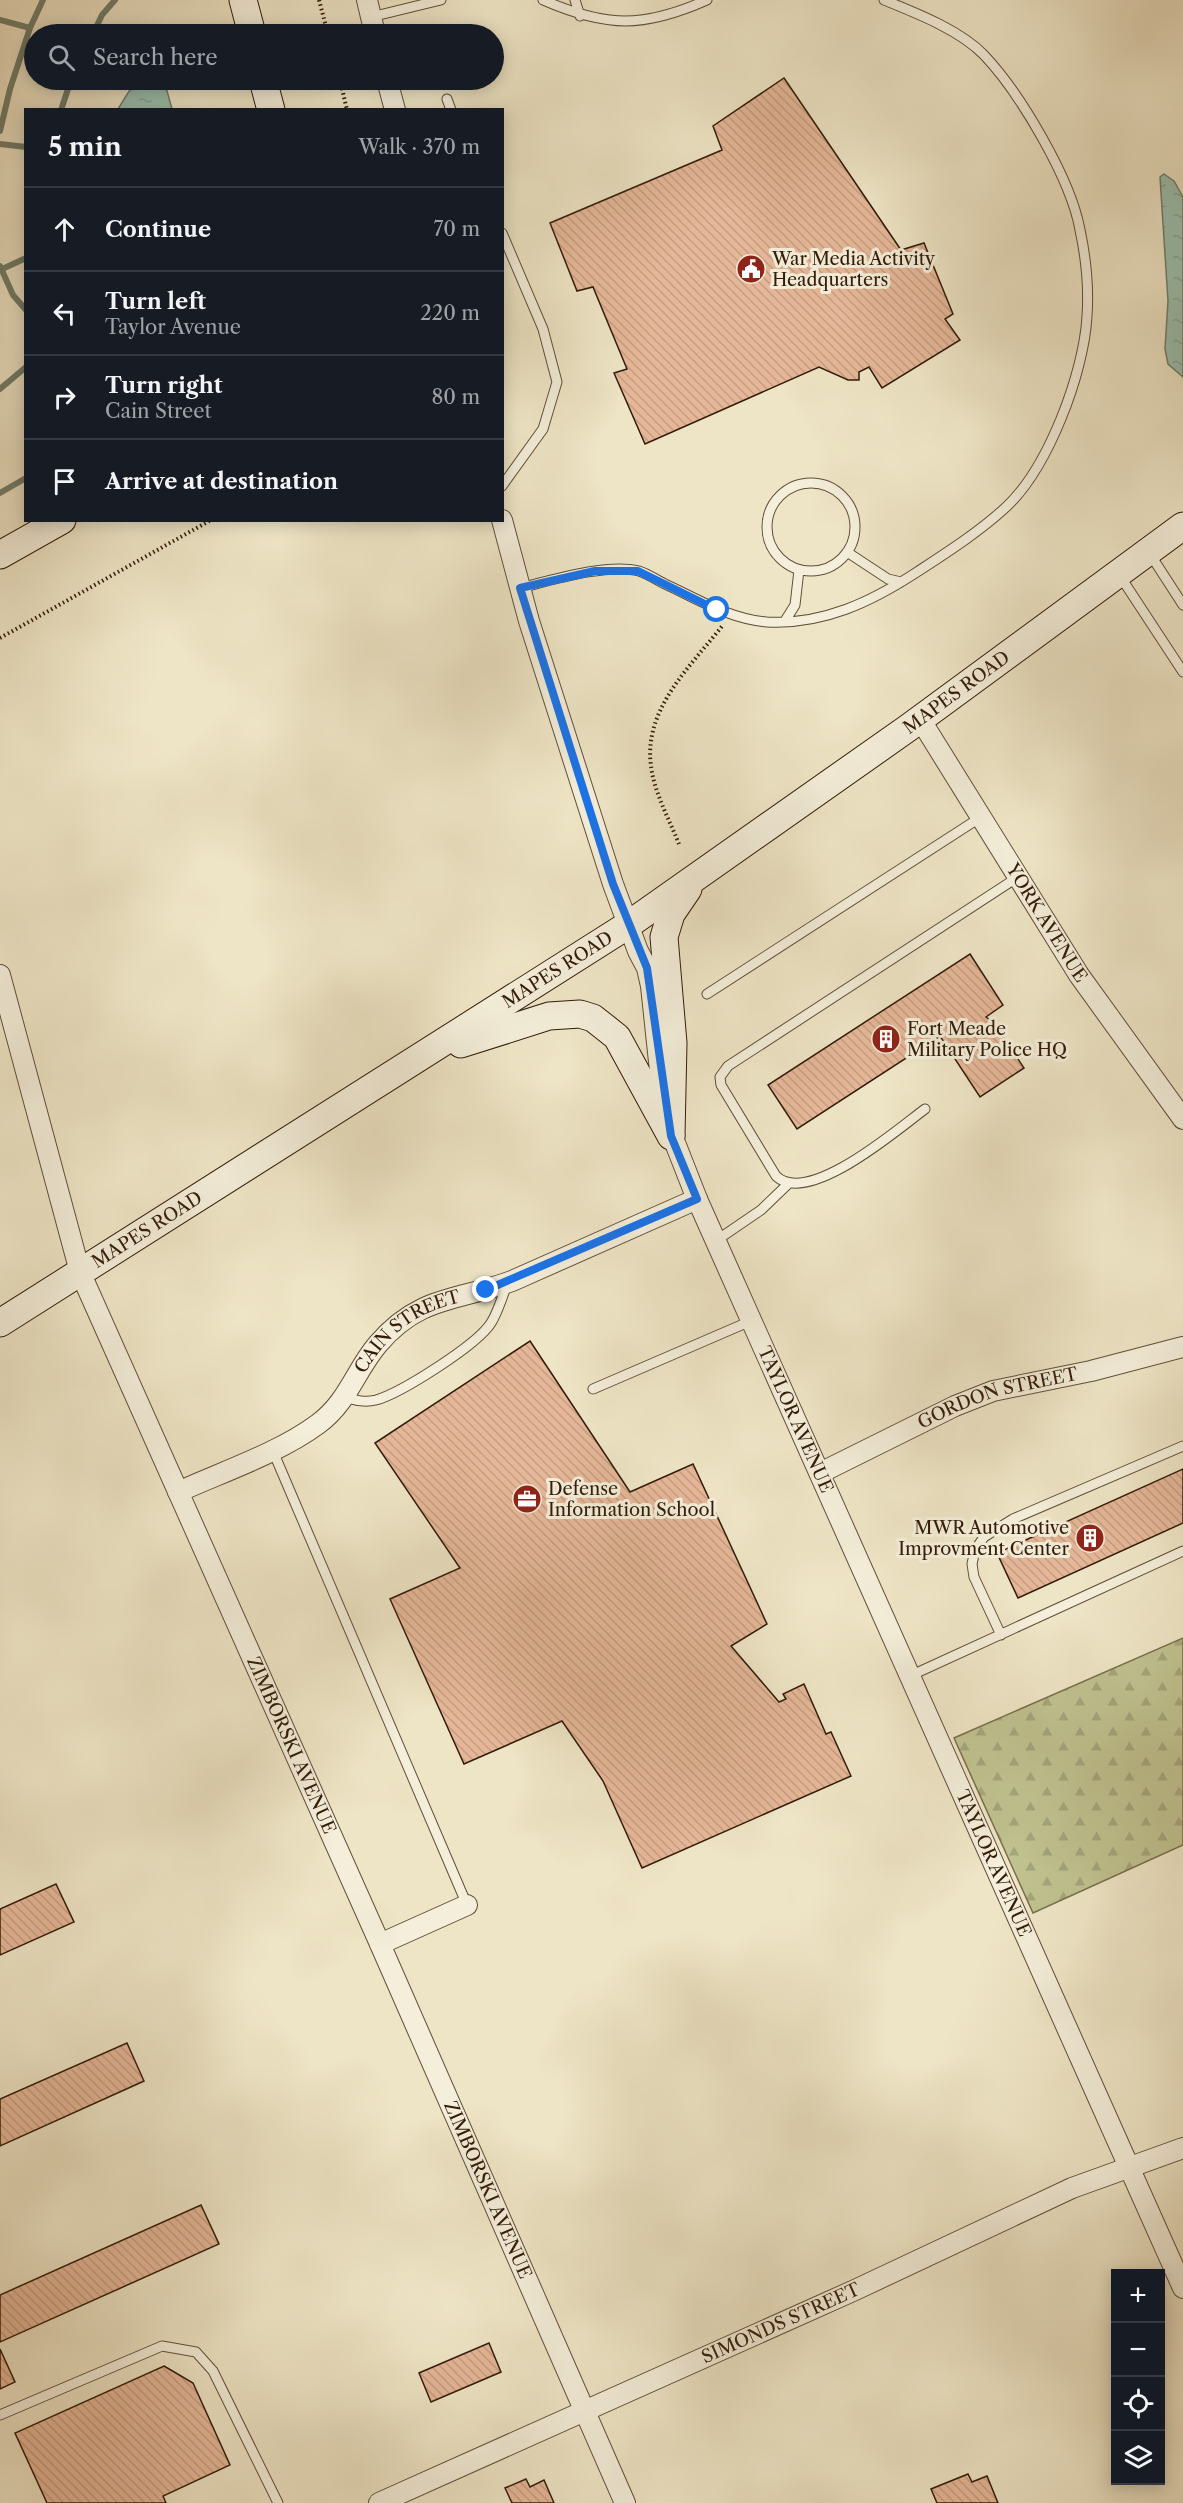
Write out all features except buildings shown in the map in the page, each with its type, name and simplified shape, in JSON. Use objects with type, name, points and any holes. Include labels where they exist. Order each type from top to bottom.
[{"type":"street","points":[[243,0],[249,24]]},
{"type":"street","points":[[266,90],[270,108]]},
{"type":"street","points":[[390,90],[394,108]]},
{"type":"street","points":[[0,555],[58,522]]},
{"type":"street","name":"TAYLOR AVENUE","points":[[503,522],[520,588],[628,925],[647,968],[663,1098],[671,1136],[697,1199],[912,1675],[1183,2288]]},
{"type":"street","name":"MAPES ROAD","points":[[0,1323],[628,925],[921,719],[1183,526]]},
{"type":"street","name":"YORK AVENUE","points":[[921,719],[1079,975],[1183,1119]]},
{"type":"street","points":[[671,1136],[673,1043],[664,937],[671,914],[699,875]]},
{"type":"street","name":"ZIMBORSKI AVENUE","points":[[0,975],[80,1272],[380,1944],[625,2503]]},
{"type":"street","points":[[406,1065],[531,1020],[558,1014],[580,1014],[604,1025],[617,1037],[671,1136]]},
{"type":"street","name":"CAIN STREET","points":[[178,1492],[272,1449],[318,1424],[344,1397],[378,1344],[400,1322],[422,1308],[447,1298],[508,1282],[697,1199]]},
{"type":"street","name":"GORDON STREET","points":[[820,1473],[955,1406],[993,1391],[1091,1371],[1183,1347]]},
{"type":"street","points":[[380,1944],[467,1905]]},
{"type":"street","name":"SIMONDS STREET","points":[[379,2503],[855,2290],[1072,2188],[1183,2148]]},
{"type":"lane","points":[[371,17],[441,0]]},
{"type":"lane","points":[[543,0],[580,16],[624,22],[647,21],[680,12],[707,0]]},
{"type":"lane","points":[[575,0],[580,16]]},
{"type":"lane","points":[[520,588],[595,571],[638,571],[717,610],[766,622],[842,613],[901,582],[945,554],[1006,507],[1036,467],[1063,415],[1080,362],[1088,316],[1086,261],[1076,206],[1022,106],[983,54],[931,18],[884,0]]},
{"type":"lane","points":[[447,99],[450,108]]},
{"type":"lane","points":[[504,237],[543,329],[557,382],[543,429],[504,483]]},
{"type":"lane","points":[[804,484],[818,484],[843,496],[851,508],[855,522],[855,536],[847,552],[829,568],[814,571],[799,570],[785,563],[775,552],[768,538],[767,524],[771,509],[780,496],[791,488],[804,484]]},
{"type":"lane","points":[[847,552],[888,579],[901,582]]},
{"type":"lane","points":[[1148,552],[1183,605]]},
{"type":"lane","points":[[785,621],[795,604],[799,570]]},
{"type":"lane","points":[[1118,574],[1183,672]]},
{"type":"lane","points":[[707,994],[981,816]]},
{"type":"lane","points":[[925,1109],[858,1158],[823,1178],[800,1184],[789,1184],[776,1176],[731,1102],[721,1085],[722,1073],[728,1066],[1018,877]]},
{"type":"lane","points":[[717,1240],[761,1210],[789,1184]]},
{"type":"lane","points":[[344,1397],[361,1402],[375,1400],[404,1388],[466,1347],[490,1325],[508,1282]]},
{"type":"lane","points":[[593,1389],[753,1320]]},
{"type":"lane","points":[[1001,1635],[974,1577],[972,1564],[975,1550],[984,1537],[1013,1519],[1183,1446]]},
{"type":"lane","points":[[272,1449],[467,1905]]},
{"type":"lane","points":[[912,1675],[1183,1551]]},
{"type":"lane","points":[[0,2415],[162,2346],[196,2352],[213,2371],[278,2503]]},
{"type":"path","points":[[319,0],[325,24]]},
{"type":"path","points":[[342,90],[347,108]]},
{"type":"path","points":[[0,638],[207,522]]},
{"type":"path","points":[[679,844],[652,773],[652,738],[661,706],[723,625]]},
{"type":"green space","points":[[1183,1638],[1183,1845],[1033,1913],[954,1738]]},
{"type":"water","points":[[130,90],[167,90],[172,108],[119,108]]},
{"type":"water","points":[[1164,174],[1174,181],[1183,197],[1183,377],[1168,364],[1165,349],[1168,301],[1160,177]]},
{"type":"waterway","points":[[32,24],[43,0]]},
{"type":"waterway","points":[[98,24],[115,0]]},
{"type":"waterway","points":[[0,20],[24,26]]},
{"type":"waterway","points":[[0,131],[10,89],[24,46]]},
{"type":"waterway","points":[[62,108],[68,90]]},
{"type":"waterway","points":[[0,144],[24,147]]},
{"type":"waterway","points":[[0,270],[24,259]]},
{"type":"waterway","points":[[0,266],[13,295],[24,308]]},
{"type":"waterway","points":[[0,389],[24,369]]},
{"type":"waterway","points":[[0,493],[24,479]]},
{"type":"place","name":"War Media Activity Headquarters","points":[[751,269]]},
{"type":"place","name":"Fort Meade Military Police HQ","points":[[886,1039]]},
{"type":"place","name":"Defense Information School","points":[[527,1499]]},
{"type":"place","name":"MWR Automotive Improvment Center","points":[[1090,1538]]},
{"type":"route","points":[[486,1290],[512,1281],[697,1199],[671,1136],[663,1098],[647,968],[638,951],[613,884],[520,588],[595,571],[638,571],[717,610]]}]
